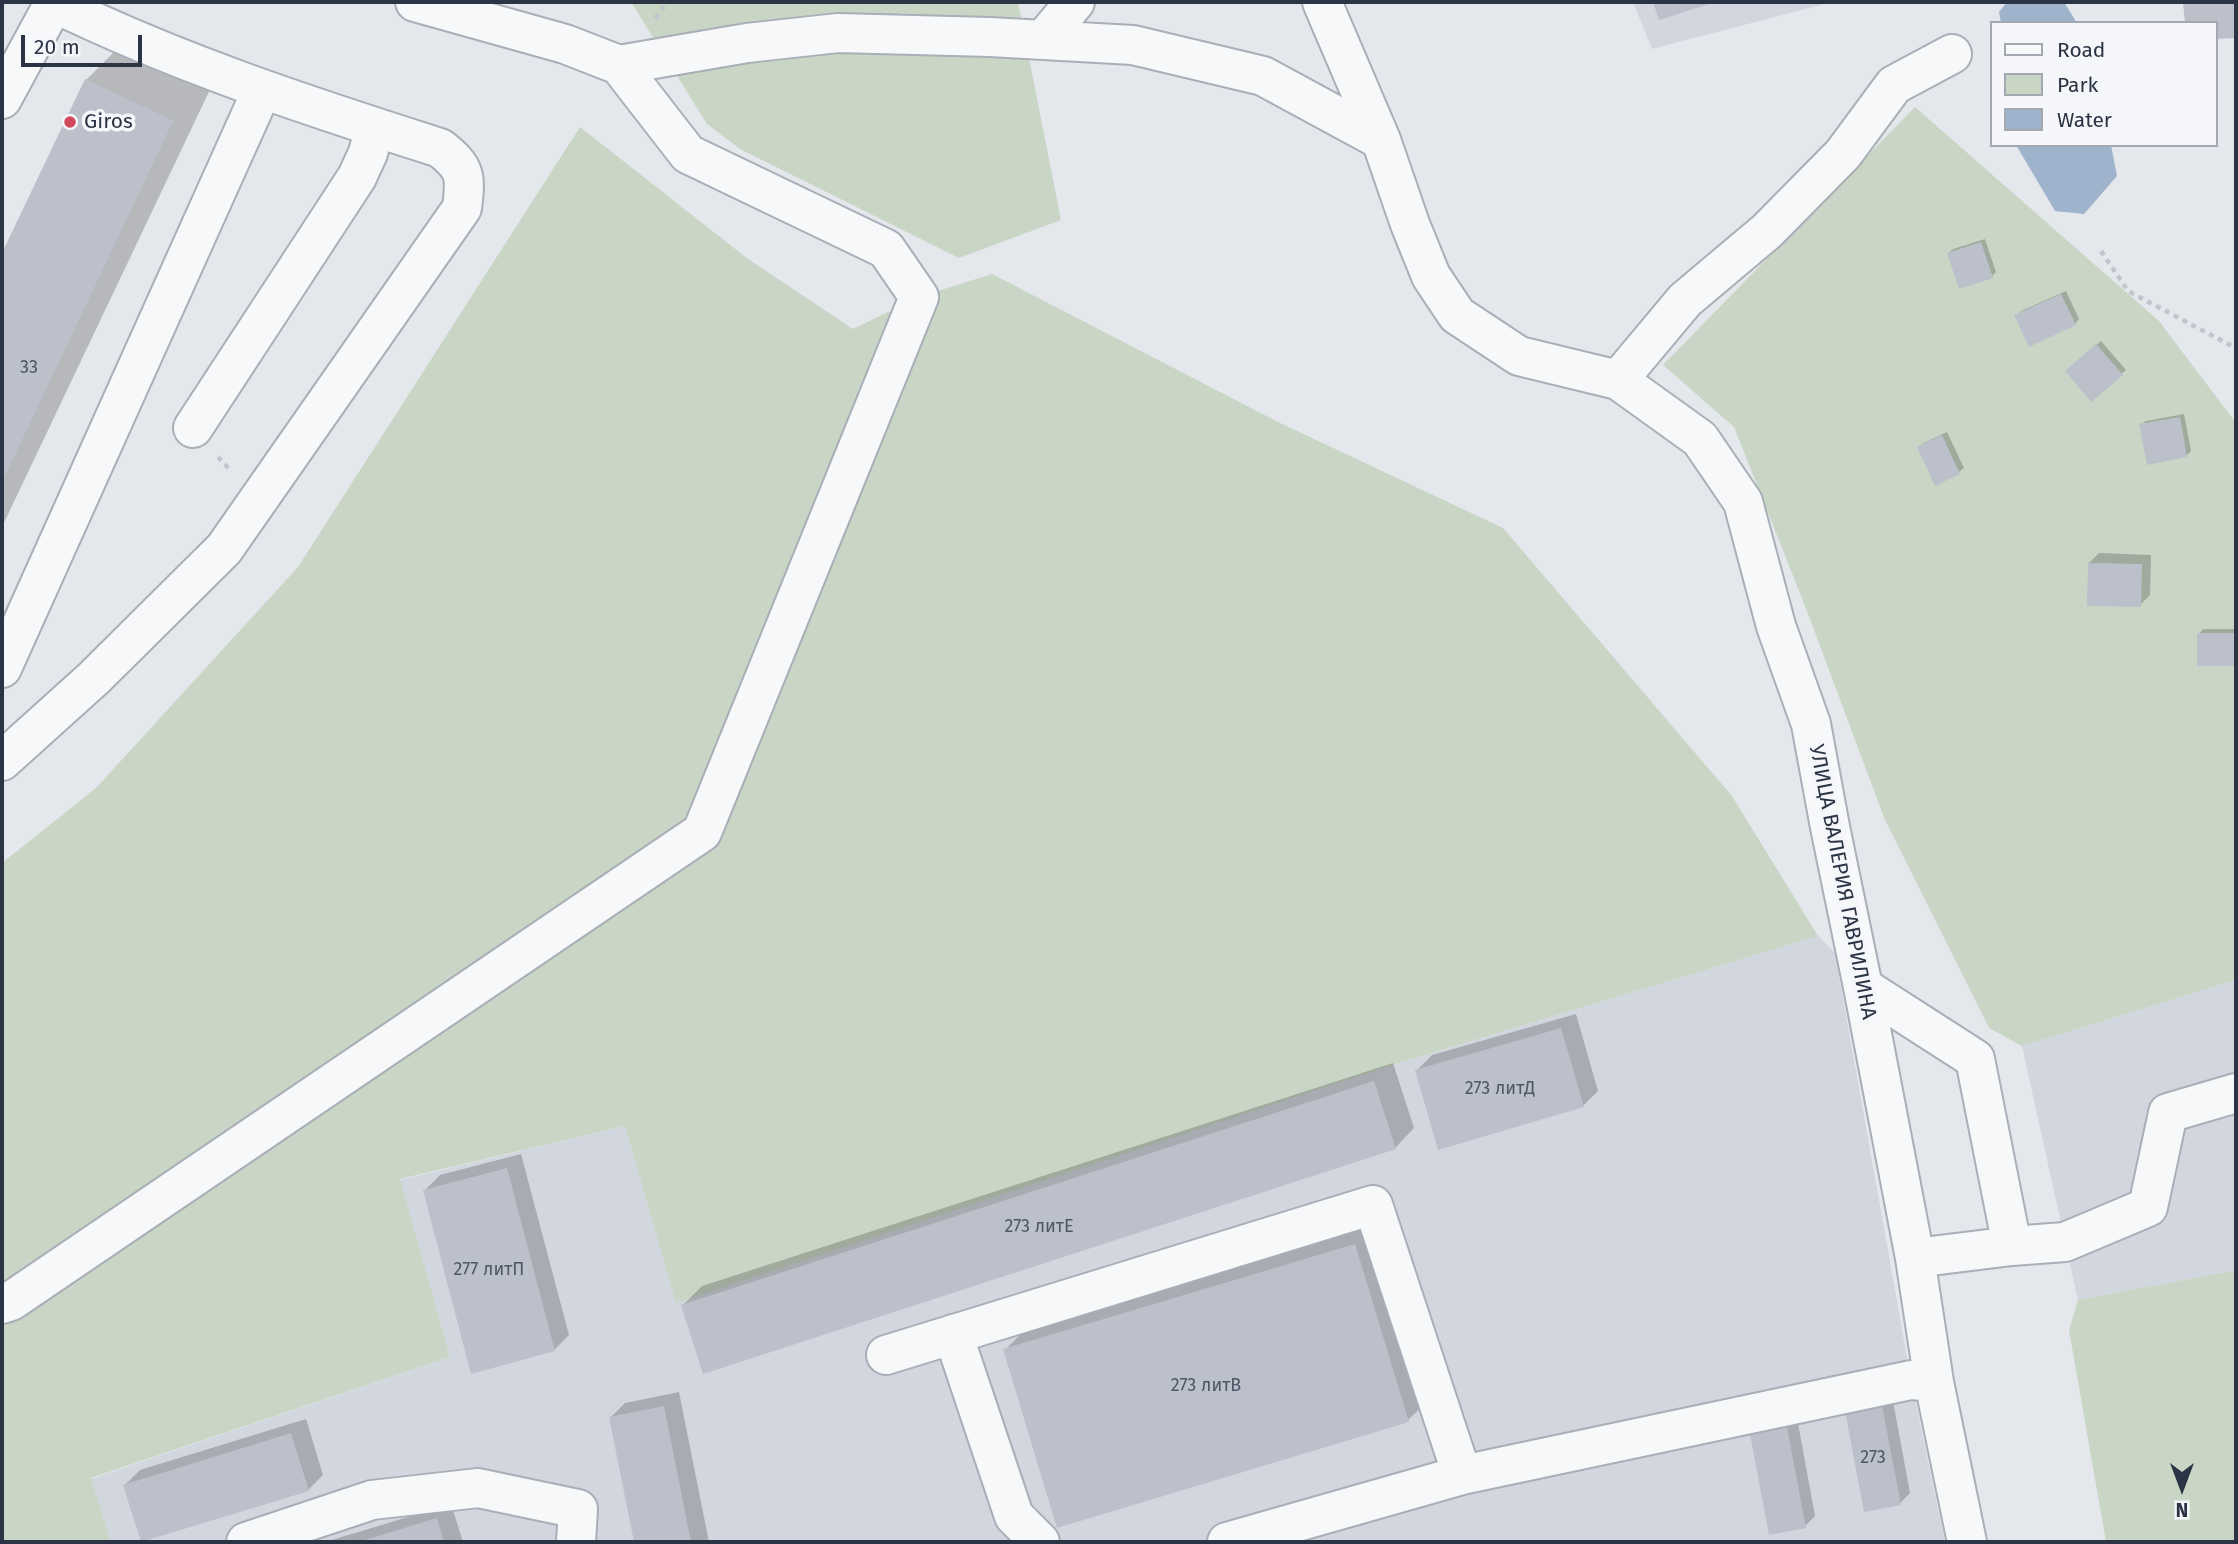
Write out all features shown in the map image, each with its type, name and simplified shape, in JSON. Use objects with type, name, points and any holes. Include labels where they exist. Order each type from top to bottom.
[{"type":"street","points":[[2,99],[53,2],[158,49],[262,90],[440,148],[457,161],[465,182],[461,208],[224,549],[94,678],[2,761]]},
{"type":"street","points":[[2,1304],[34,1285],[702,832],[919,297],[886,249],[688,154],[619,65],[565,44],[415,2]]},
{"type":"street","points":[[1043,40],[1075,2]]},
{"type":"street","name":"УЛИЦА ВАЛЕРИЯ ГАВРИЛИНА","points":[[1322,2],[1381,140],[1431,276],[1457,315],[1519,356],[1618,380],[1700,439],[1743,502],[1776,626],[1811,723],[1829,827],[1864,987],[1915,1258],[1934,1382],[1967,1542]]},
{"type":"street","points":[[619,65],[747,43],[838,33],[1133,45],[1263,76],[1381,140]]},
{"type":"street","points":[[1618,380],[1685,300],[1767,231],[1843,154],[1894,85],[1952,54]]},
{"type":"street","points":[[2,668],[262,90]]},
{"type":"street","points":[[193,428],[357,177],[368,153],[375,127]]},
{"type":"street","points":[[1864,987],[1975,1059],[2012,1245]]},
{"type":"street","points":[[1915,1258],[2012,1245],[2065,1242],[2148,1207],[2168,1113],[2236,1093]]},
{"type":"street","points":[[886,1355],[1373,1205],[1462,1475]]},
{"type":"street","points":[[953,1334],[1014,1516],[1040,1542]]},
{"type":"street","points":[[1227,1542],[1462,1475],[1911,1380],[1934,1382]]},
{"type":"street","points":[[246,1542],[372,1500],[478,1488],[578,1509],[576,1542]]},
{"type":"path","points":[[2101,251],[2128,291],[2232,346],[2236,345]]},
{"type":"shaded area","points":[[1633,2],[1832,2],[1652,49]]},
{"type":"shaded area","points":[[1818,936],[1835,953],[1911,1380],[1945,1542],[111,1542],[91,1479],[450,1357],[400,1180],[625,1126],[676,1302],[1405,1061]]},
{"type":"shaded area","points":[[2236,980],[2236,1270],[2078,1300],[2022,1046]]},
{"type":"green space","points":[[631,2],[1018,2],[1061,220],[959,258],[740,149],[707,124]]},
{"type":"green space","points":[[1915,107],[2159,321],[2236,423],[2236,980],[2022,1046],[1989,1028],[1885,820],[1807,611],[1734,427],[1663,365]]},
{"type":"green space","points":[[580,127],[748,259],[853,329],[919,297],[992,274],[1278,422],[1503,528],[1732,796],[1818,936],[1405,1061],[676,1303],[625,1126],[400,1179],[450,1357],[91,1478],[111,1542],[2,1542],[2,863],[96,788],[298,567]]},
{"type":"green space","points":[[2236,1270],[2236,1542],[2106,1542],[2069,1330],[2078,1300]]},
{"type":"water","points":[[2007,2],[2064,2],[2076,21],[2001,21],[1999,12]]},
{"type":"water","points":[[2017,147],[2111,147],[2117,176],[2084,214],[2055,211]]},
{"type":"building","points":[[1653,2],[1715,2],[1659,20]]},
{"type":"building","points":[[2183,2],[2236,2],[2236,38],[2217,39],[2217,21],[2185,21]]},
{"type":"building","points":[[85,79],[173,121],[2,482],[2,253]]},
{"type":"building","points":[[1981,242],[1993,278],[1959,289],[1947,253]]},
{"type":"building","points":[[2061,294],[2076,325],[2029,347],[2014,315]]},
{"type":"building","points":[[2096,344],[2123,375],[2091,402],[2065,371]]},
{"type":"building","points":[[2180,417],[2187,457],[2147,465],[2139,424]]},
{"type":"building","points":[[1942,435],[1960,474],[1935,486],[1917,447]]},
{"type":"building","points":[[2088,563],[2142,564],[2141,607],[2087,606]]},
{"type":"building","points":[[2197,633],[2236,633],[2236,666],[2197,666]]},
{"type":"building","points":[[1561,1028],[1584,1107],[1438,1150],[1415,1070]]},
{"type":"building","points":[[1374,1081],[1396,1149],[703,1374],[681,1305]]},
{"type":"building","points":[[507,1168],[555,1351],[471,1374],[423,1190]]},
{"type":"building","points":[[1355,1244],[1409,1422],[1057,1528],[1003,1349]]},
{"type":"building","points":[[1882,1405],[1901,1505],[1864,1512],[1845,1411]]},
{"type":"building","points":[[664,1406],[691,1542],[634,1542],[609,1417]]},
{"type":"building","points":[[1787,1427],[1806,1528],[1769,1535],[1750,1434]]},
{"type":"building","points":[[291,1433],[309,1491],[141,1542],[123,1485]]},
{"type":"building","points":[[437,1518],[444,1542],[358,1542]]},
{"type":"place","name":"Giros","points":[[70,122]]}]
